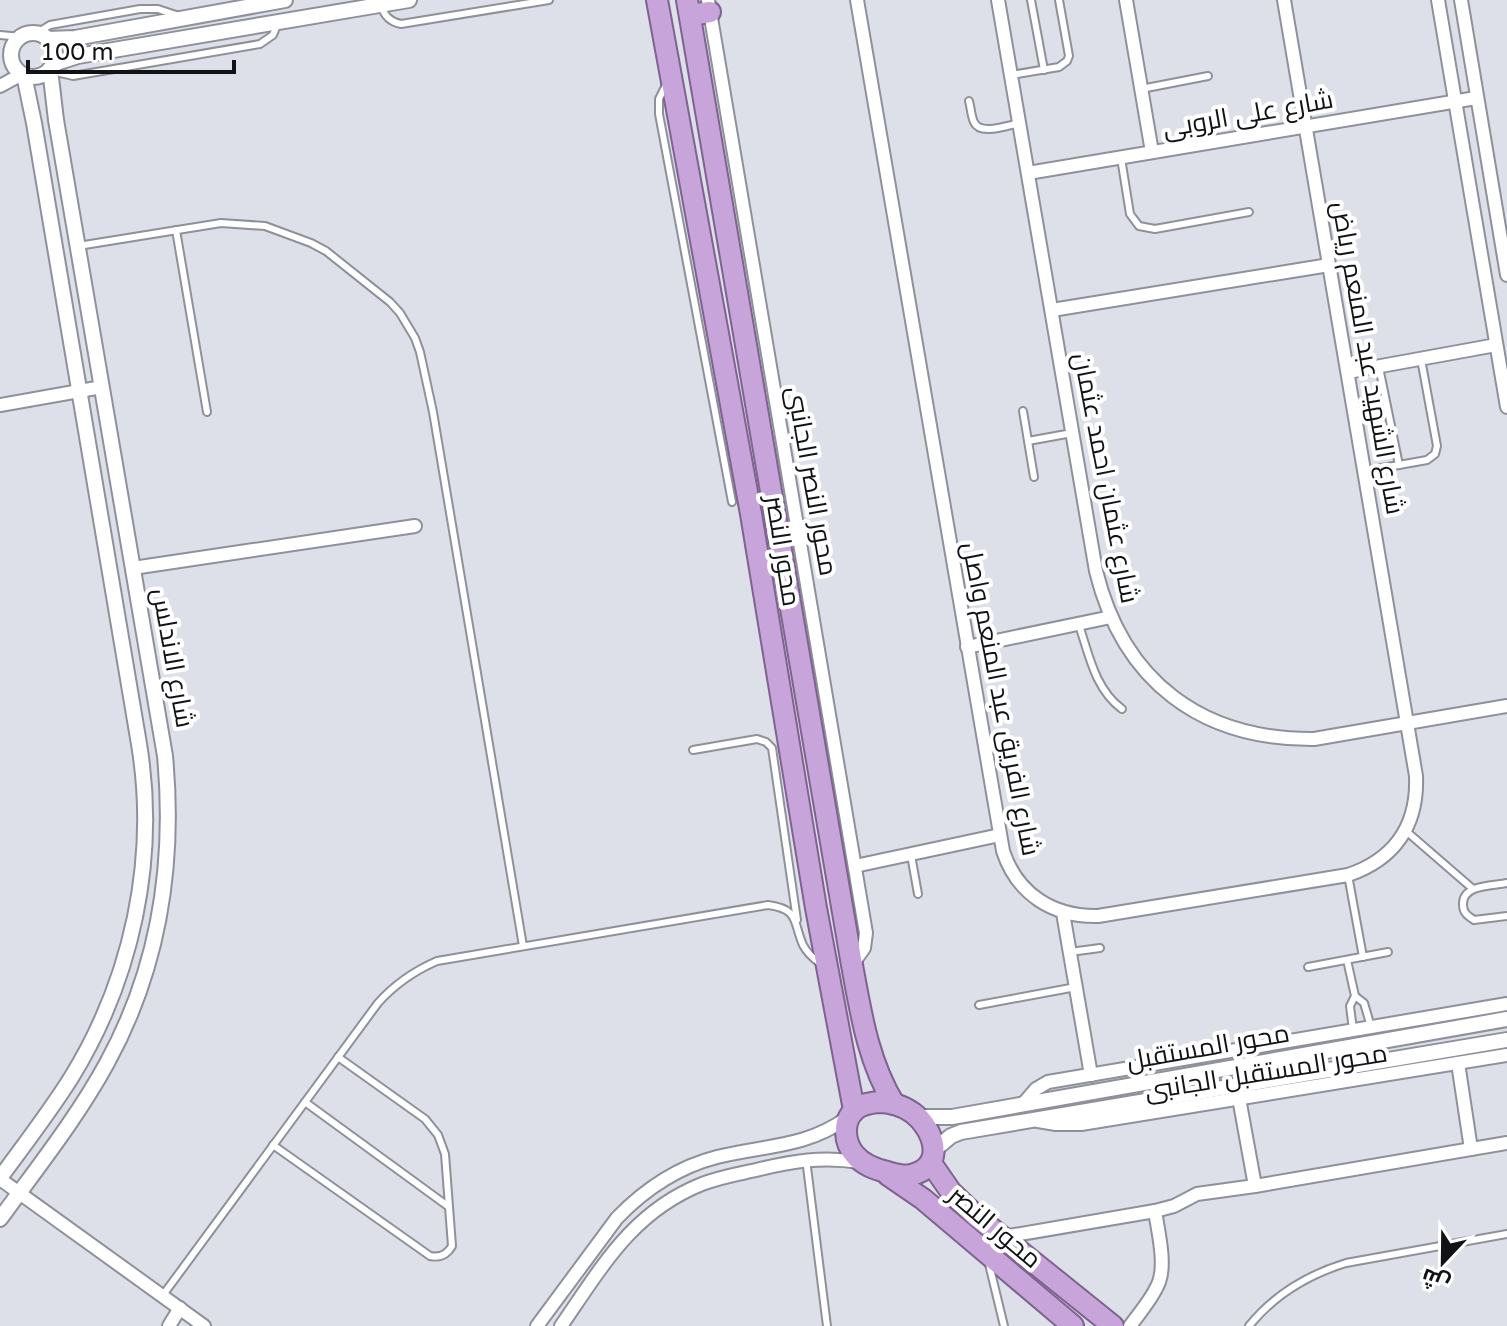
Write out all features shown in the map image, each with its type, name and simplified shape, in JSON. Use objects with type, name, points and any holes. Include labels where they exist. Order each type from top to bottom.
[{"type":"highway","name":"محور النصر","points":[[657,0],[751,514],[852,1114]]},
{"type":"highway","name":"محور النصر","points":[[698,7],[775,511],[852,965],[873,1061],[894,1104]]},
{"type":"highway","points":[[751,514],[775,511]]},
{"type":"highway","points":[[846,1065],[873,1061]]},
{"type":"highway","points":[[870,1103],[894,1104],[918,1117],[929,1132],[932,1157],[920,1172],[897,1175],[872,1166],[856,1157],[847,1142],[846,1133],[852,1114],[870,1103]]},
{"type":"highway","name":"محور النصر","points":[[932,1157],[940,1178],[963,1204],[1113,1326]]},
{"type":"highway","name":"محور النصر","points":[[872,1166],[923,1199],[1073,1326]]},
{"type":"street","points":[[23,42],[75,38],[285,0]]},
{"type":"street","points":[[0,71],[40,76],[51,67],[78,56],[409,0]]},
{"type":"street","name":"شارع الفريق عبد المنعم واصل","points":[[857,0],[1000,835],[1006,862],[1018,881],[1033,897],[1063,913],[1086,917],[1348,875],[1362,870],[1387,854],[1405,830],[1415,804],[1416,776],[1408,723]]},
{"type":"street","name":"شارع عثمان احمد عثمان","points":[[998,0],[1096,571],[1111,617],[1137,661],[1153,679],[1193,710],[1239,731],[1264,736],[1314,739],[1507,706]]},
{"type":"street","points":[[1126,0],[1152,152]]},
{"type":"street","name":"شارع الشهيد عبد المنعم رياض","points":[[1284,0],[1408,723]]},
{"type":"street","points":[[1438,0],[1507,407]]},
{"type":"street","points":[[1461,0],[1507,275]]},
{"type":"street","name":"محور النصر الجانبى","points":[[698,7],[855,866],[866,938],[864,948],[852,965]]},
{"type":"street","points":[[23,42],[54,51],[51,67]]},
{"type":"street","points":[[21,74],[11,60],[23,42]]},
{"type":"street","name":"شارع الاندلس","points":[[0,1219],[72,1119],[122,1033],[145,974],[161,911],[168,854],[165,756],[54,103],[51,67]]},
{"type":"street","points":[[0,86],[21,74]]},
{"type":"street","name":"شارع الاندلس","points":[[0,1178],[71,1079],[101,1023],[126,953],[141,883],[145,821],[142,759],[31,107],[21,74]]},
{"type":"street","name":"شارع على الروبى","points":[[1028,173],[1476,98]]},
{"type":"street","points":[[56,250],[78,246]]},
{"type":"street","points":[[1052,310],[1329,265]]},
{"type":"street","points":[[1348,372],[1496,345]]},
{"type":"street","points":[[0,405],[102,387]]},
{"type":"street","points":[[133,568],[415,526]]},
{"type":"street","points":[[967,647],[1111,617]]},
{"type":"street","points":[[855,866],[1000,835]]},
{"type":"street","points":[[1063,913],[1091,1075]]},
{"type":"street","name":"محور المستقبل الجانبى","points":[[1024,1103],[1043,1083],[1507,1004]]},
{"type":"street","name":"محور المستقبل","points":[[918,1117],[952,1117],[1507,1019]]},
{"type":"street","name":"محور المستقبل","points":[[932,1157],[951,1136],[961,1132],[1216,1096],[1507,1040]]},
{"type":"street","name":"محور المستقبل الجانبى","points":[[1216,1096],[1239,1098],[1507,1055]]},
{"type":"street","points":[[1458,1063],[1471,1149]]},
{"type":"street","points":[[1239,1098],[1255,1186]]},
{"type":"street","points":[[537,1326],[617,1218],[657,1184],[716,1157],[810,1139],[852,1114]]},
{"type":"street","points":[[1003,1237],[1155,1211],[1174,1206],[1197,1194],[1507,1143]]},
{"type":"street","points":[[561,1326],[618,1245],[641,1221],[684,1192],[721,1178],[806,1159],[828,1158],[872,1166]]},
{"type":"street","points":[[0,1178],[204,1326]]},
{"type":"street","points":[[1130,1326],[1156,1289],[1161,1276],[1155,1211]]},
{"type":"street","points":[[169,1326],[180,1308]]},
{"type":"lane","points":[[381,5],[390,21],[401,24],[549,0]]},
{"type":"lane","points":[[1031,0],[1044,70]]},
{"type":"lane","points":[[1011,75],[1059,67],[1067,61],[1069,56],[1059,0]]},
{"type":"lane","points":[[0,35],[23,42]]},
{"type":"lane","points":[[1141,89],[1208,76]]},
{"type":"lane","points":[[671,80],[659,99],[659,114],[732,502]]},
{"type":"lane","points":[[969,101],[974,124],[982,129],[1020,123]]},
{"type":"lane","points":[[1121,158],[1130,214],[1135,223],[1144,228],[1155,229],[1249,212]]},
{"type":"lane","points":[[78,246],[221,223],[265,226],[296,236],[326,251],[400,313],[415,338],[433,412],[523,946]]},
{"type":"lane","points":[[176,230],[207,412]]},
{"type":"lane","points":[[1365,471],[1430,459],[1437,450],[1421,359]]},
{"type":"lane","points":[[1379,366],[1399,465]]},
{"type":"lane","points":[[1023,411],[1034,477]]},
{"type":"lane","points":[[1028,441],[1073,433]]},
{"type":"lane","points":[[1079,624],[1096,678],[1109,698],[1122,709]]},
{"type":"lane","points":[[693,750],[757,739],[772,748],[801,938],[812,957],[828,968]]},
{"type":"lane","points":[[1405,830],[1473,889]]},
{"type":"lane","points":[[911,854],[918,894]]},
{"type":"lane","points":[[1348,875],[1363,957]]},
{"type":"lane","points":[[1507,883],[1473,889],[1463,902],[1469,917],[1480,920],[1507,916]]},
{"type":"lane","points":[[162,1296],[378,1003],[409,975],[437,961],[768,905],[788,911],[797,921]]},
{"type":"lane","points":[[1070,952],[1100,948]]},
{"type":"lane","points":[[1308,967],[1388,952]]},
{"type":"lane","points":[[1347,960],[1355,996],[1350,1006],[1353,1030]]},
{"type":"lane","points":[[979,1005],[1076,987]]},
{"type":"lane","points":[[1355,996],[1364,1003],[1371,1027]]},
{"type":"lane","points":[[273,1145],[430,1256],[440,1257],[449,1251],[452,1246],[445,1154],[432,1126],[338,1057]]},
{"type":"lane","points":[[305,1102],[449,1207]]},
{"type":"lane","points":[[806,1159],[827,1326]]},
{"type":"lane","points":[[1249,1326],[1276,1298],[1321,1271],[1346,1263],[1507,1234]]},
{"type":"lane","points":[[987,1253],[1004,1326]]}]
